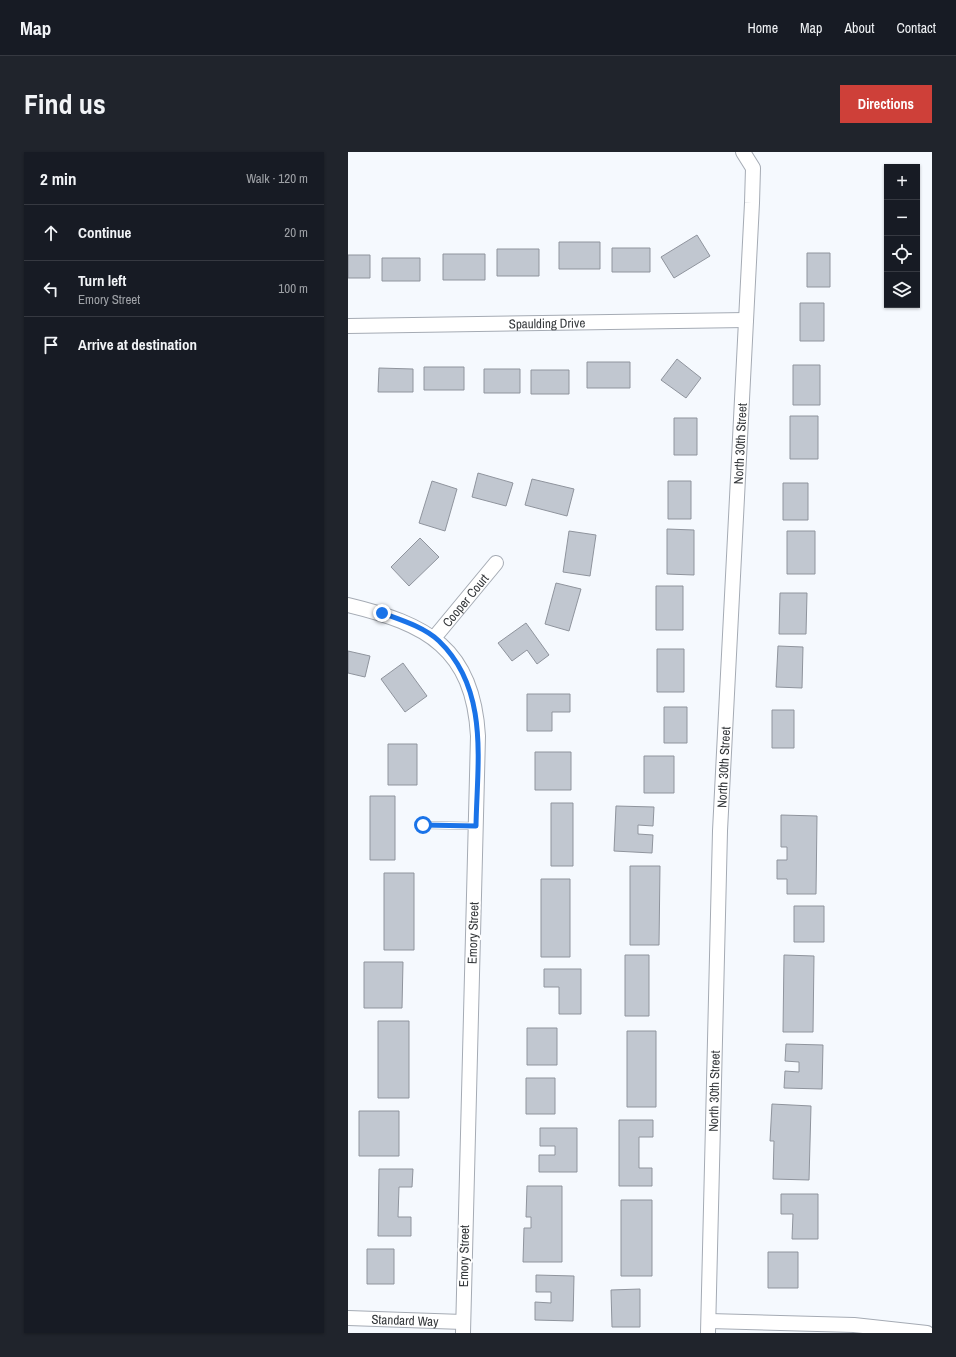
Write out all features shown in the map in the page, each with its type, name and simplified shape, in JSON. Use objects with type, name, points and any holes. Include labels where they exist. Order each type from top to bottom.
[{"type":"street","name":"North 30th Street","points":[[708,1327],[720,831],[752,203],[753,168],[743,152]]},
{"type":"street","name":"Spaulding Drive","points":[[348,326],[746,320]]},
{"type":"street","name":"Cooper Court","points":[[434,638],[496,563]]},
{"type":"street","name":"Emory Street","points":[[348,605],[388,616],[412,625],[439,641],[462,670],[474,699],[478,736],[463,1327]]},
{"type":"street","name":"Standard Way","points":[[348,1318],[463,1327]]},
{"type":"street","points":[[708,1327],[854,1325],[927,1333]]},
{"type":"lane","points":[[423,825],[476,826]]},
{"type":"building","points":[[697,235],[710,256],[674,278],[661,257]]},
{"type":"building","points":[[559,242],[600,242],[600,269],[559,269]]},
{"type":"building","points":[[612,248],[650,248],[650,272],[612,272]]},
{"type":"building","points":[[497,249],[539,249],[539,276],[497,276]]},
{"type":"building","points":[[807,253],[830,253],[830,287],[807,287]]},
{"type":"building","points":[[443,254],[485,254],[485,280],[443,280]]},
{"type":"building","points":[[348,255],[370,255],[370,278],[348,278]]},
{"type":"building","points":[[382,258],[420,258],[420,281],[382,281]]},
{"type":"building","points":[[800,303],[824,303],[824,341],[800,341]]},
{"type":"building","points":[[677,359],[701,378],[686,398],[661,380]]},
{"type":"building","points":[[587,362],[630,362],[630,388],[587,388]]},
{"type":"building","points":[[793,365],[820,365],[820,405],[793,405]]},
{"type":"building","points":[[424,367],[464,367],[464,390],[424,390]]},
{"type":"building","points":[[379,368],[413,369],[413,392],[378,392]]},
{"type":"building","points":[[484,369],[520,369],[520,393],[484,393]]},
{"type":"building","points":[[531,370],[569,370],[569,394],[531,394]]},
{"type":"building","points":[[790,416],[818,416],[818,459],[790,459]]},
{"type":"building","points":[[674,418],[697,418],[697,455],[674,455]]},
{"type":"building","points":[[478,473],[513,483],[506,506],[472,497]]},
{"type":"building","points":[[532,479],[574,489],[567,516],[525,505]]},
{"type":"building","points":[[432,481],[457,489],[445,531],[419,523]]},
{"type":"building","points":[[668,481],[691,481],[691,519],[668,519]]},
{"type":"building","points":[[783,483],[808,483],[808,520],[783,520]]},
{"type":"building","points":[[667,529],[694,530],[694,575],[667,574]]},
{"type":"building","points":[[569,531],[596,535],[590,576],[563,572]]},
{"type":"building","points":[[787,531],[815,531],[815,574],[787,574]]},
{"type":"building","points":[[420,538],[439,557],[409,586],[391,567]]},
{"type":"building","points":[[556,583],[581,589],[569,631],[545,624]]},
{"type":"building","points":[[656,586],[683,586],[683,630],[656,630]]},
{"type":"building","points":[[780,593],[807,593],[806,634],[779,634]]},
{"type":"building","points":[[526,623],[549,655],[537,664],[527,650],[512,661],[498,643]]},
{"type":"building","points":[[778,646],[803,647],[802,688],[776,687]]},
{"type":"building","points":[[657,649],[684,649],[684,692],[657,692]]},
{"type":"building","points":[[348,651],[370,656],[365,677],[348,673]]},
{"type":"building","points":[[403,663],[427,696],[405,712],[381,679]]},
{"type":"building","points":[[527,694],[570,694],[570,712],[552,712],[552,731],[527,731]]},
{"type":"building","points":[[664,707],[687,707],[687,743],[664,743]]},
{"type":"building","points":[[772,710],[794,710],[794,748],[772,748]]},
{"type":"building","points":[[388,744],[417,744],[417,785],[388,785]]},
{"type":"building","points":[[535,752],[571,752],[571,790],[535,790]]},
{"type":"building","points":[[644,756],[674,756],[674,793],[644,793]]},
{"type":"building","points":[[370,796],[395,796],[395,860],[370,860]]},
{"type":"building","points":[[551,803],[573,803],[573,866],[551,866]]},
{"type":"building","points":[[616,806],[654,807],[653,826],[638,825],[638,834],[653,835],[652,853],[614,851]]},
{"type":"building","points":[[781,815],[817,816],[816,894],[787,894],[787,879],[777,879],[777,860],[787,860],[787,847],[781,847]]},
{"type":"building","points":[[630,866],[660,866],[659,945],[630,945]]},
{"type":"building","points":[[384,873],[414,873],[414,950],[384,950]]},
{"type":"building","points":[[541,879],[570,879],[570,957],[541,957]]},
{"type":"building","points":[[794,906],[824,906],[824,942],[794,942]]},
{"type":"building","points":[[625,955],[649,955],[649,1016],[625,1016]]},
{"type":"building","points":[[784,955],[814,956],[813,1032],[783,1032]]},
{"type":"building","points":[[364,962],[403,962],[402,1008],[364,1008]]},
{"type":"building","points":[[544,969],[581,969],[581,1014],[559,1014],[559,987],[544,987]]},
{"type":"building","points":[[378,1021],[409,1021],[409,1098],[378,1098]]},
{"type":"building","points":[[527,1028],[557,1028],[557,1065],[527,1065]]},
{"type":"building","points":[[627,1031],[656,1031],[656,1107],[627,1107]]},
{"type":"building","points":[[786,1044],[823,1045],[822,1089],[784,1088],[785,1071],[799,1072],[799,1062],[785,1061]]},
{"type":"building","points":[[526,1078],[555,1078],[555,1114],[526,1114]]},
{"type":"building","points":[[772,1104],[811,1106],[809,1180],[773,1179],[774,1141],[770,1141]]},
{"type":"building","points":[[359,1111],[399,1111],[399,1156],[359,1156]]},
{"type":"building","points":[[619,1120],[653,1120],[653,1137],[639,1137],[639,1168],[652,1168],[652,1186],[619,1186]]},
{"type":"building","points":[[540,1128],[577,1128],[577,1172],[539,1172],[539,1155],[555,1155],[555,1146],[540,1146]]},
{"type":"building","points":[[379,1169],[413,1169],[412,1187],[399,1187],[398,1217],[411,1217],[411,1236],[378,1236]]},
{"type":"building","points":[[527,1186],[562,1186],[562,1262],[523,1262],[524,1228],[531,1228],[531,1217],[526,1217]]},
{"type":"building","points":[[781,1194],[818,1194],[818,1239],[792,1239],[793,1214],[781,1214]]},
{"type":"building","points":[[621,1200],[652,1200],[652,1276],[621,1276]]},
{"type":"building","points":[[367,1249],[394,1249],[394,1284],[367,1284]]},
{"type":"building","points":[[768,1252],[798,1252],[798,1288],[768,1288]]},
{"type":"building","points":[[536,1275],[574,1276],[573,1321],[535,1320],[535,1302],[551,1303],[551,1292],[536,1292]]},
{"type":"building","points":[[640,1289],[640,1327],[612,1327],[611,1290]]},
{"type":"route","points":[[382,613],[412,625],[439,641],[462,670],[474,699],[478,736],[476,826],[423,825]]}]
